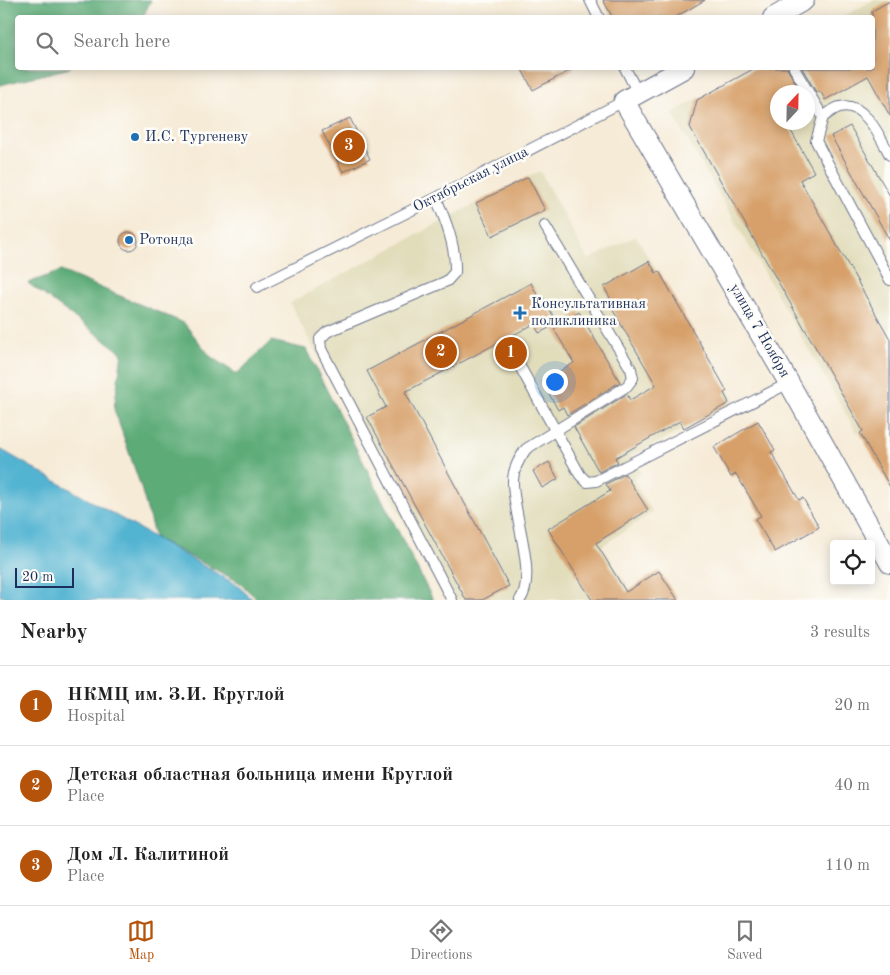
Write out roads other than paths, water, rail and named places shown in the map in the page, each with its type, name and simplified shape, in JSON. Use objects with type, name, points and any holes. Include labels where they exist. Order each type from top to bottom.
[{"type":"street","points":[[778,15],[804,0]]},
{"type":"street","name":"Октябрьская улица","points":[[631,97],[680,70]]},
{"type":"street","name":"улица 7 Ноября","points":[[631,97],[890,563]]},
{"type":"lane","points":[[590,0],[598,15]]},
{"type":"lane","points":[[624,70],[631,97]]},
{"type":"lane","points":[[795,70],[823,117]]},
{"type":"lane","name":"Октябрьская улица","points":[[256,287],[436,198],[631,97]]},
{"type":"lane","points":[[890,156],[870,120],[857,109],[841,106],[823,117],[816,141],[890,280]]},
{"type":"lane","points":[[436,198],[446,219],[455,261],[455,272],[447,281],[327,332],[320,339],[320,349],[452,600]]},
{"type":"lane","points":[[520,600],[526,583],[526,564],[513,482],[516,465],[526,449],[627,386],[633,378],[631,369],[545,226]]},
{"type":"lane","points":[[513,354],[580,475],[587,482],[596,481],[790,383]]},
{"type":"water","points":[[0,449],[237,585],[253,600],[19,600],[0,596]]},
{"type":"place","name":"И.С. Тургеневу","points":[[135,137]]},
{"type":"place","name":"Дом Л. Калитиной","points":[[349,146]]},
{"type":"place","name":"Ротонда","points":[[129,240]]},
{"type":"place","name":"Консультативная поликлиника","points":[[520,313]]},
{"type":"place","name":"Детская областная больница имени Круглой","points":[[441,352]]},
{"type":"place","name":"НКМЦ им. З.И. Круглой","points":[[511,353]]}]
